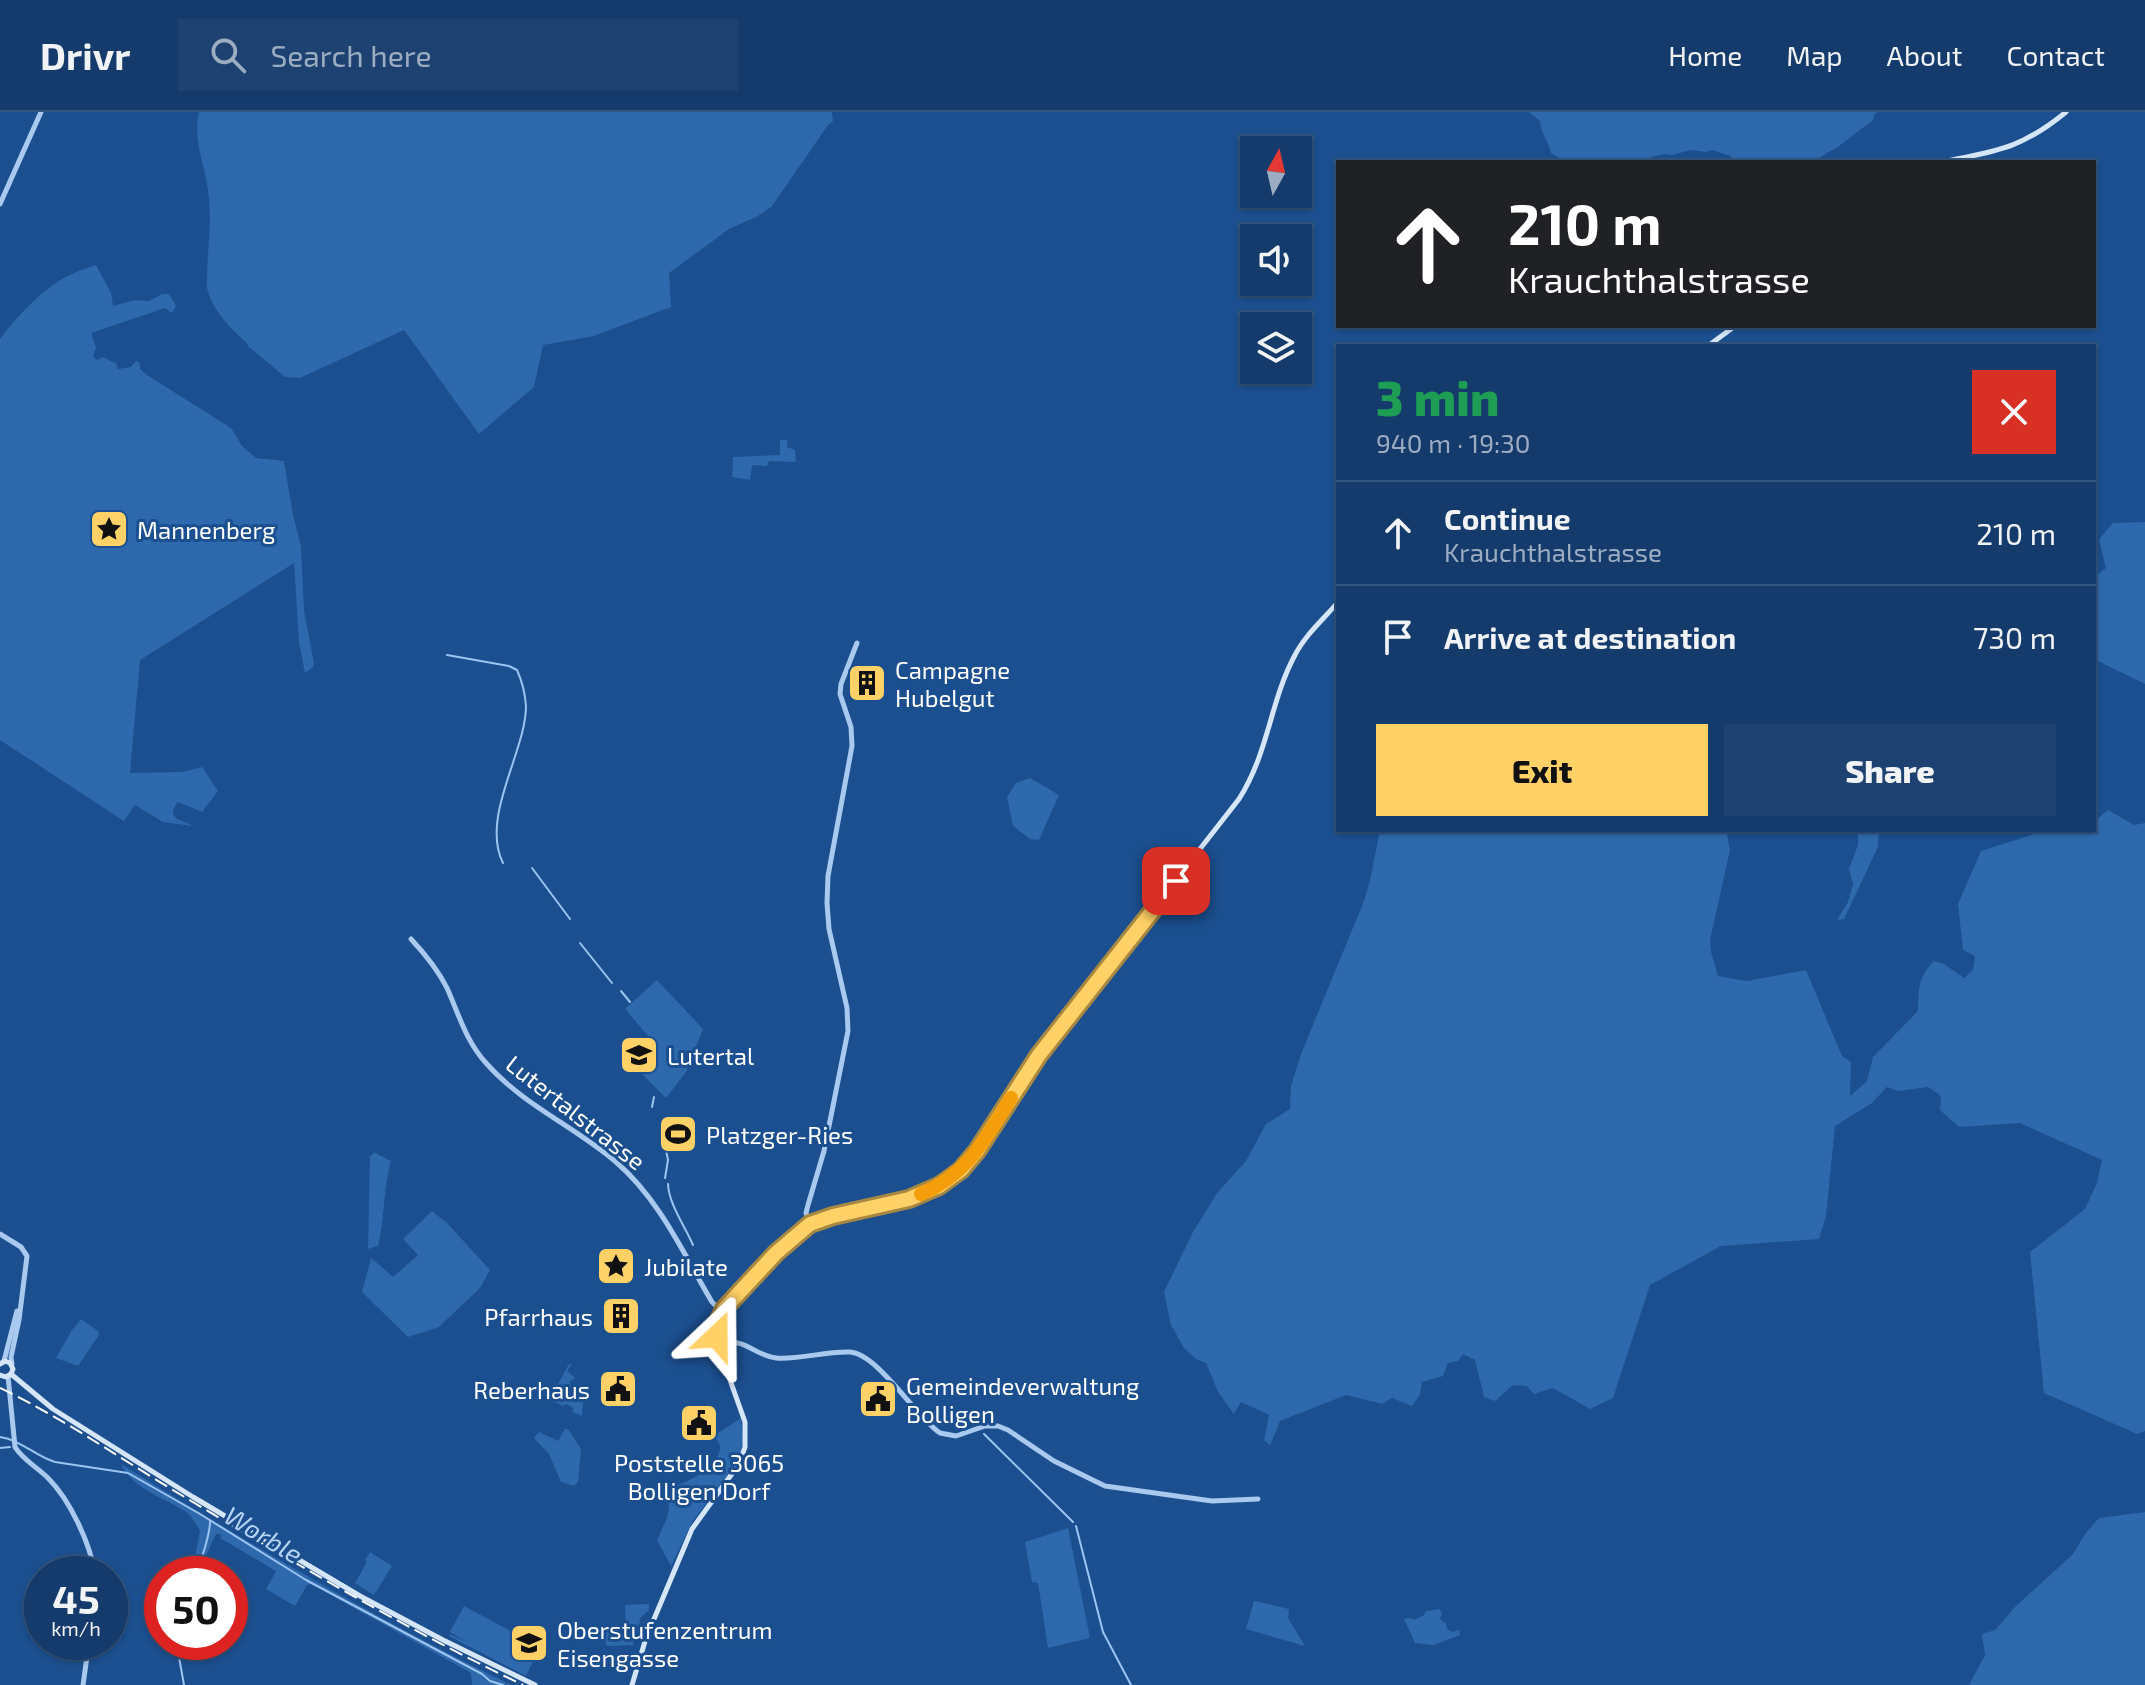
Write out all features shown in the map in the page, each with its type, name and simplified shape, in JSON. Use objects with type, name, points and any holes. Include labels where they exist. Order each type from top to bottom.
[{"type":"main road","points":[[1955,160],[2009,147],[2039,133],[2066,112]]},
{"type":"main road","points":[[1711,344],[1732,328]]},
{"type":"main road","points":[[717,1336],[722,1312],[776,1253],[810,1224],[919,1195],[947,1181],[970,1161],[1039,1055],[1239,799],[1260,757],[1293,658],[1336,604]]},
{"type":"main road","points":[[717,1336],[724,1341],[719,1349]]},
{"type":"main road","points":[[717,1336],[712,1338],[710,1344],[719,1349]]},
{"type":"main road","points":[[632,1685],[646,1638],[692,1529],[739,1464],[745,1447],[742,1408],[719,1349]]},
{"type":"main road","points":[[2,1363],[12,1364],[13,1369],[4,1375],[193,1497],[360,1596],[535,1685]]},
{"type":"street","points":[[0,204],[41,112]]},
{"type":"street","points":[[810,1224],[806,1213],[826,1142],[848,1031],[846,1002],[827,919],[827,890],[852,746],[851,727],[840,698],[840,687],[857,643]]},
{"type":"street","name":"Lutertalstrasse","points":[[411,939],[444,984],[466,1035],[482,1060],[516,1092],[598,1148],[637,1182],[664,1219],[712,1302],[722,1312]]},
{"type":"street","points":[[0,1234],[21,1247],[27,1256],[12,1364]]},
{"type":"street","points":[[2,1363],[21,1299]]},
{"type":"street","points":[[724,1341],[741,1343],[776,1358],[858,1354],[873,1363],[937,1432],[953,1436],[982,1427],[1004,1428],[1054,1461],[1105,1486],[1212,1501],[1258,1499]]},
{"type":"street","points":[[4,1375],[15,1447],[61,1495],[87,1539],[91,1556]]},
{"type":"street","points":[[83,1685],[86,1660]]},
{"type":"shaded area","points":[[199,112],[832,112],[833,121],[772,206],[729,229],[669,273],[671,307],[594,336],[543,345],[534,387],[479,434],[404,330],[300,378],[285,377],[248,346],[228,324],[217,311],[207,288],[210,210],[197,134]]},
{"type":"shaded area","points":[[1529,112],[1879,112],[1839,146],[1815,160],[1732,160],[1731,156],[1712,150],[1690,150],[1647,160],[1560,160],[1551,153],[1540,121]]},
{"type":"shaded area","points":[[96,265],[111,293],[113,306],[135,300],[149,301],[169,294],[176,306],[172,313],[165,308],[91,333],[96,347],[93,357],[116,363],[118,369],[131,367],[136,361],[140,363],[140,369],[147,375],[231,428],[242,446],[256,458],[284,461],[301,546],[304,611],[314,663],[305,673],[299,642],[294,563],[140,660],[130,773],[182,772],[202,767],[218,791],[202,812],[178,802],[173,812],[176,818],[193,826],[163,822],[135,805],[124,821],[0,740],[0,339],[23,312],[52,286]]},
{"type":"shaded area","points":[[780,440],[787,440],[787,447],[795,450],[796,462],[769,461],[767,466],[752,465],[750,480],[732,477],[733,457],[780,455]]},
{"type":"shaded area","points":[[2145,522],[2145,684],[2096,660],[2096,575],[2106,568],[2099,539],[2113,523]]},
{"type":"shaded area","points":[[1030,778],[1059,795],[1039,840],[1030,839],[1013,826],[1007,797],[1016,783]]},
{"type":"shaded area","points":[[2108,810],[2134,825],[2145,823],[2145,1431],[2137,1434],[2044,1393],[2030,1252],[2085,1209],[2097,1183],[2102,1160],[2020,1123],[1959,1127],[1940,1110],[1941,1096],[1928,1087],[1898,1091],[1887,1087],[1872,1103],[1835,1126],[1826,1216],[1819,1239],[1721,1246],[1650,1285],[1613,1398],[1590,1409],[1553,1388],[1534,1394],[1527,1386],[1513,1385],[1495,1401],[1484,1397],[1475,1360],[1463,1354],[1458,1361],[1448,1363],[1443,1376],[1422,1382],[1420,1395],[1412,1406],[1392,1398],[1382,1404],[1346,1395],[1280,1421],[1270,1445],[1264,1440],[1269,1415],[1241,1402],[1234,1414],[1218,1392],[1206,1363],[1184,1348],[1171,1325],[1164,1292],[1193,1232],[1217,1193],[1246,1161],[1266,1124],[1290,1109],[1291,1086],[1301,1054],[1364,901],[1380,832],[1726,832],[1730,850],[1710,940],[1718,976],[1747,981],[1806,970],[1842,1056],[1851,1062],[1850,1096],[1867,1081],[1873,1057],[1918,1011],[1919,990],[1928,967],[1934,961],[1944,964],[1964,978],[1973,970],[1975,956],[1963,950],[1958,904],[1981,851],[2039,832],[2096,832],[2096,820]]},
{"type":"shaded area","points":[[1858,832],[1879,832],[1878,847],[1844,919],[1837,920],[1848,902],[1853,884],[1849,869],[1858,845]]},
{"type":"shaded area","points":[[657,980],[703,1029],[686,1072],[666,1098],[635,1067],[642,1060],[635,1053],[650,1038],[625,1009]]},
{"type":"shaded area","points":[[373,1152],[391,1161],[378,1246],[368,1249],[370,1155]]},
{"type":"shaded area","points":[[432,1211],[490,1270],[480,1288],[439,1327],[408,1337],[362,1292],[371,1258],[393,1277],[418,1255],[403,1239]]},
{"type":"shaded area","points":[[81,1319],[99,1335],[78,1366],[56,1358]]},
{"type":"shaded area","points":[[569,1364],[572,1364],[567,1371],[575,1378],[569,1382],[575,1392],[573,1394],[583,1403],[582,1416],[572,1412],[574,1408],[566,1404],[563,1406],[552,1401],[549,1395]]},
{"type":"shaded area","points":[[741,1418],[743,1441],[739,1455],[692,1522],[671,1566],[657,1540],[667,1518],[673,1486],[695,1477],[716,1460],[720,1446],[713,1436]]},
{"type":"shaded area","points":[[565,1429],[581,1449],[578,1482],[574,1486],[561,1482],[549,1454],[534,1438],[539,1432],[558,1441]]},
{"type":"shaded area","points":[[121,1464],[313,1580],[511,1685],[472,1685],[471,1673],[311,1584],[307,1585],[295,1606],[266,1589],[276,1571],[220,1538],[222,1535],[216,1534],[206,1556],[195,1556],[200,1530],[193,1519],[140,1486]]},
{"type":"shaded area","points":[[2145,1512],[2145,1685],[1969,1685],[1985,1655],[1982,1634],[1995,1630],[2016,1606],[2073,1554],[2099,1518]]},
{"type":"shaded area","points":[[1068,1528],[1090,1638],[1048,1648],[1038,1583],[1032,1582],[1025,1542]]},
{"type":"shaded area","points":[[370,1552],[392,1566],[374,1595],[355,1583]]},
{"type":"shaded area","points":[[1254,1601],[1289,1609],[1288,1618],[1305,1646],[1246,1629]]},
{"type":"shaded area","points":[[649,1604],[649,1610],[640,1618],[639,1629],[634,1630],[633,1645],[607,1646],[601,1631],[626,1629],[625,1605]]},
{"type":"shaded area","points":[[464,1606],[513,1632],[515,1628],[526,1634],[518,1648],[535,1657],[526,1676],[449,1636],[467,1642],[450,1632]]},
{"type":"shaded area","points":[[1439,1609],[1442,1613],[1440,1619],[1446,1623],[1447,1629],[1452,1632],[1459,1630],[1460,1635],[1433,1645],[1415,1643],[1404,1619],[1414,1620],[1426,1611]]},
{"type":"waterway","points":[[447,655],[509,666],[517,670],[523,687],[526,706],[524,724],[500,805],[497,826],[497,845],[503,863]]},
{"type":"waterway","points":[[532,868],[570,919]]},
{"type":"waterway","points":[[580,943],[612,983]]},
{"type":"waterway","points":[[621,991],[630,1002]]},
{"type":"waterway","points":[[652,1107],[654,1097]]},
{"type":"waterway","points":[[662,1130],[668,1160],[665,1178]]},
{"type":"waterway","points":[[668,1184],[674,1208],[693,1245]]},
{"type":"waterway","points":[[984,1434],[1073,1522]]},
{"type":"waterway","name":"Worble","points":[[0,1437],[15,1441],[55,1462],[128,1473],[306,1580],[490,1681],[503,1685]]},
{"type":"waterway","points":[[0,1448],[10,1447]]},
{"type":"waterway","points":[[202,1556],[210,1522]]},
{"type":"waterway","points":[[1076,1526],[1103,1632],[1131,1685]]},
{"type":"waterway","points":[[180,1660],[184,1685]]},
{"type":"railway","points":[[0,1388],[343,1590],[523,1685]]},
{"type":"slow traffic","points":[[921,1194],[947,1181],[970,1161],[1011,1098]]},
{"type":"place","name":"Mannenberg","points":[[109,529]]},
{"type":"place","name":"Campagne Hubelgut","points":[[867,683]]},
{"type":"place","name":"Lutertal","points":[[639,1055]]},
{"type":"place","name":"Platzger-Ries","points":[[678,1134]]},
{"type":"place","name":"Jubilate","points":[[616,1266]]},
{"type":"place","name":"Pfarrhaus","points":[[621,1316]]},
{"type":"place","name":"Reberhaus","points":[[618,1389]]},
{"type":"place","name":"Gemeindeverwaltung Bolligen","points":[[878,1399]]},
{"type":"place","name":"Poststelle 3065 Bolligen Dorf","points":[[699,1423]]},
{"type":"place","name":"Oberstufenzentrum Eisengasse","points":[[529,1643]]},
{"type":"route","points":[[717,1336],[724,1309],[768,1260],[804,1228],[822,1219],[909,1199],[939,1186],[961,1170],[977,1151],[1058,1029],[1176,881]]}]
